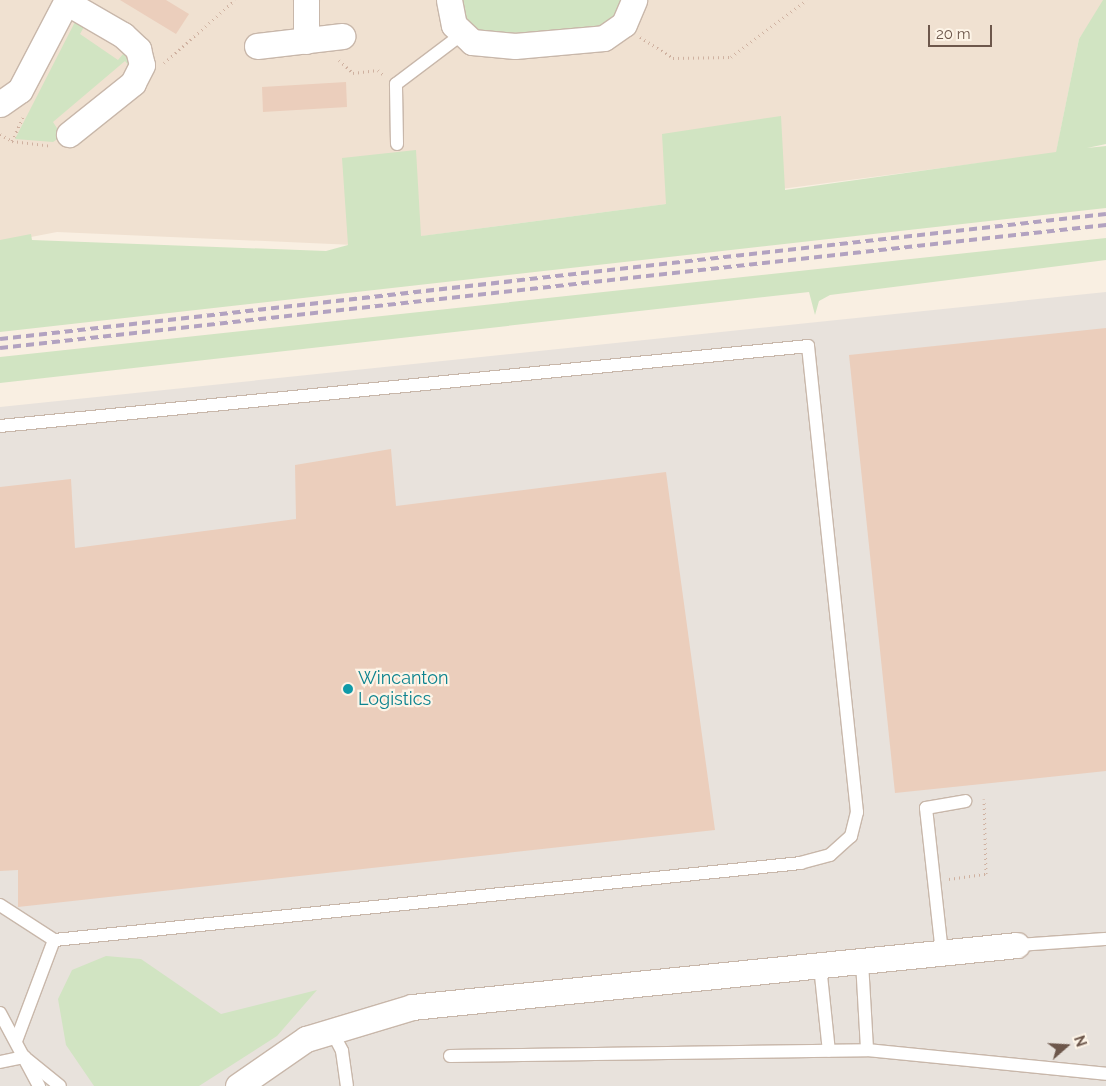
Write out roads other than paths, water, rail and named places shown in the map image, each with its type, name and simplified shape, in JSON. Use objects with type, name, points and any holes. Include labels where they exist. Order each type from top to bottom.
[{"type":"street","points":[[306,0],[310,40]]},
{"type":"street","points":[[449,0],[452,19],[462,34],[484,46],[515,46],[604,38],[622,26],[632,14],[634,0]]},
{"type":"street","points":[[0,104],[20,90],[66,1],[132,42],[141,57],[139,74],[82,111],[69,134]]},
{"type":"street","points":[[257,46],[342,36]]},
{"type":"street","points":[[238,1086],[306,1039],[331,1030],[412,1008],[1017,945]]},
{"type":"lane","points":[[397,144],[396,84],[462,34]]},
{"type":"lane","points":[[0,426],[808,346],[857,812],[851,836],[830,855],[801,863],[54,940],[0,905]]},
{"type":"lane","points":[[942,953],[926,808],[965,801]]},
{"type":"lane","points":[[1017,945],[1106,939]]},
{"type":"lane","points":[[16,1041],[54,940]]},
{"type":"lane","points":[[862,962],[867,1050]]},
{"type":"lane","points":[[820,966],[829,1051]]},
{"type":"lane","points":[[0,1013],[39,1086]]},
{"type":"lane","points":[[331,1030],[342,1051],[347,1086]]},
{"type":"lane","points":[[450,1056],[867,1050],[1106,1074]]},
{"type":"lane","points":[[0,1062],[24,1057]]},
{"type":"lane","points":[[24,1057],[60,1086]]},
{"type":"railway","points":[[0,339],[1106,214]]},
{"type":"railway","points":[[0,348],[1106,225]]},
{"type":"place","name":"Wincanton Logistics","points":[[348,689]]}]
